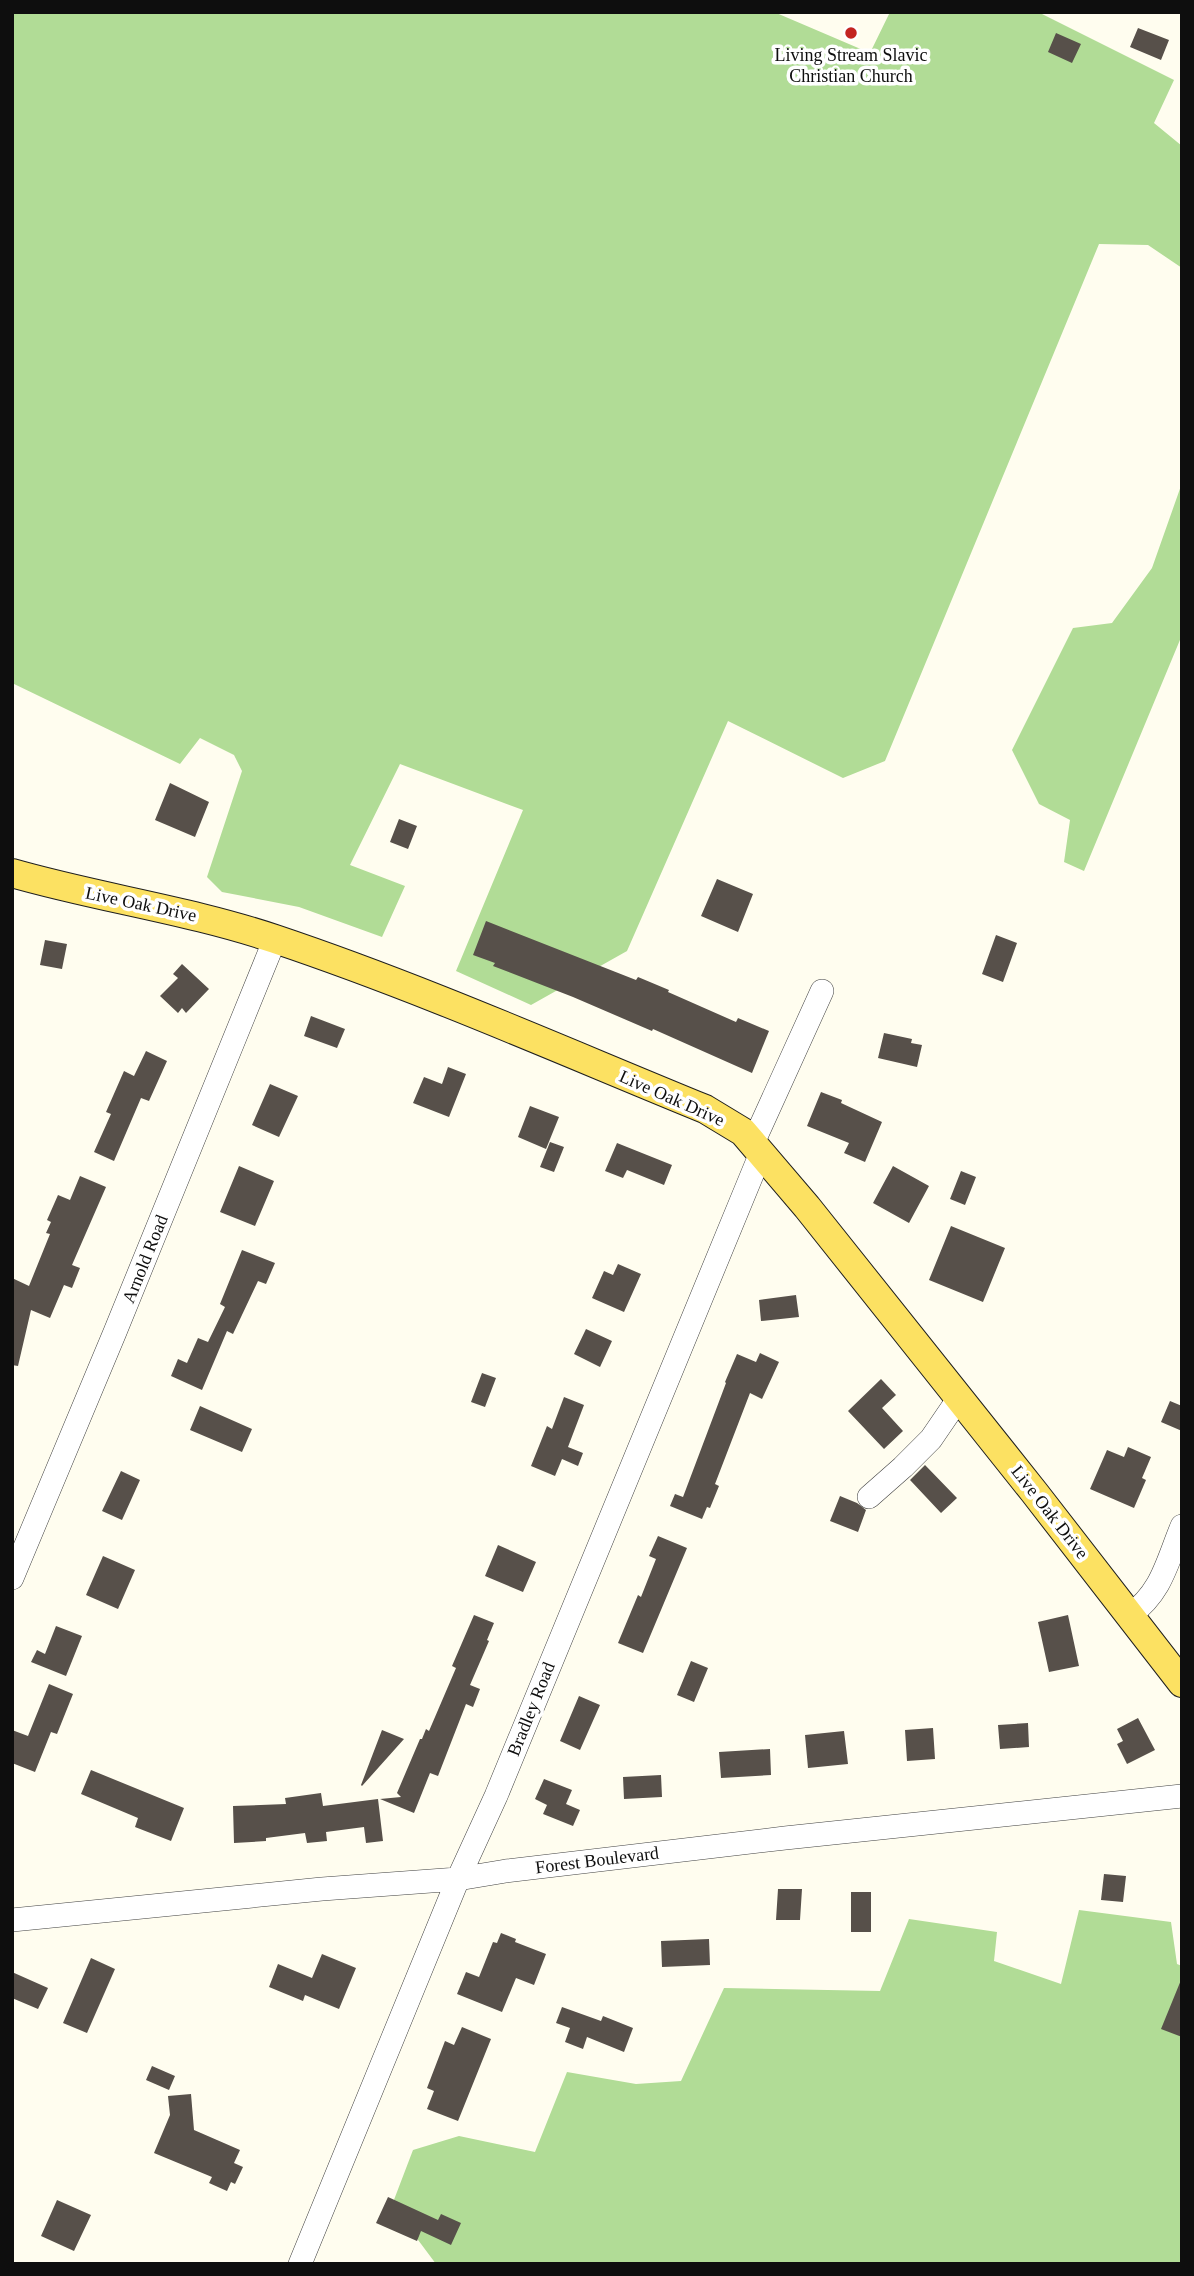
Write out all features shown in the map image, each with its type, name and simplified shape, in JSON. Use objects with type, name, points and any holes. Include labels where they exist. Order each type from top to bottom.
[{"type":"main road","name":"Live Oak Drive","points":[[12,873],[93,895],[214,920],[275,939],[387,980],[705,1110],[743,1132],[807,1207],[1182,1683]]},
{"type":"street","name":"Arnold Road","points":[[12,1578],[116,1332],[275,939]]},
{"type":"street","name":"Bradley Road","points":[[300,2264],[458,1880],[496,1796],[822,991]]},
{"type":"street","points":[[869,1497],[931,1439],[959,1398]]},
{"type":"street","points":[[1129,1615],[1144,1605],[1158,1586],[1182,1526]]},
{"type":"street","name":"Forest Boulevard","points":[[12,1920],[322,1889],[458,1880],[506,1871],[785,1838],[1182,1796]]},
{"type":"green space","points":[[12,12],[774,12],[870,53],[890,12],[1038,12],[1174,80],[1154,123],[1182,146],[1182,268],[1148,245],[1099,244],[885,761],[843,778],[728,721],[627,951],[531,1005],[456,971],[523,810],[400,764],[350,865],[405,886],[382,937],[299,907],[222,892],[207,877],[242,771],[234,755],[200,738],[180,764],[12,683]]},
{"type":"green space","points":[[1182,483],[1182,635],[1084,871],[1064,862],[1070,820],[1039,804],[1012,750],[1073,628],[1112,623],[1152,568]]},
{"type":"green space","points":[[1079,1910],[1171,1922],[1177,1964],[1182,1966],[1182,2264],[436,2264],[392,2205],[413,2150],[459,2136],[535,2152],[567,2072],[636,2084],[681,2081],[724,1988],[880,1991],[909,1919],[997,1932],[994,1961],[1061,1984]]},
{"type":"building","points":[[1138,28],[1169,40],[1161,60],[1130,47]]},
{"type":"building","points":[[1056,33],[1081,44],[1072,63],[1048,52]]},
{"type":"building","points":[[170,783],[209,802],[195,837],[155,820]]},
{"type":"building","points":[[399,819],[417,826],[408,849],[390,842]]},
{"type":"building","points":[[717,879],[753,894],[738,932],[701,916]]},
{"type":"building","points":[[486,921],[636,980],[638,977],[736,1022],[738,1018],[769,1031],[752,1073],[653,1029],[652,1031],[493,966],[495,963],[473,955]]},
{"type":"building","points":[[996,935],[1017,943],[1003,982],[982,974]]},
{"type":"building","points":[[45,940],[67,944],[62,969],[40,965]]},
{"type":"building","points":[[182,964],[209,989],[186,1013],[182,1008],[178,1013],[160,996],[178,978],[173,974]]},
{"type":"building","points":[[311,1016],[345,1029],[337,1048],[304,1036]]},
{"type":"building","points":[[884,1033],[912,1039],[911,1043],[922,1045],[917,1067],[878,1058]]},
{"type":"building","points":[[146,1051],[167,1061],[149,1101],[141,1098],[114,1161],[94,1152],[111,1114],[106,1112],[124,1071],[134,1076]]},
{"type":"building","points":[[448,1067],[466,1074],[449,1117],[413,1103],[424,1077],[442,1084]]},
{"type":"building","points":[[270,1084],[298,1096],[279,1137],[252,1125]]},
{"type":"building","points":[[821,1092],[882,1122],[865,1162],[844,1153],[849,1143],[807,1126]]},
{"type":"building","points":[[530,1106],[559,1117],[546,1149],[518,1137]]},
{"type":"building","points":[[550,1142],[564,1147],[554,1172],[540,1167]]},
{"type":"building","points":[[617,1143],[672,1165],[664,1185],[627,1170],[623,1178],[605,1171]]},
{"type":"building","points":[[239,1166],[274,1181],[255,1226],[220,1212]]},
{"type":"building","points":[[893,1166],[929,1186],[909,1223],[873,1203]]},
{"type":"building","points":[[961,1171],[976,1177],[965,1205],[950,1199]]},
{"type":"building","points":[[80,1176],[106,1187],[72,1265],[80,1268],[72,1288],[64,1285],[50,1318],[31,1310],[18,1366],[12,1365],[12,1278],[29,1286],[50,1234],[46,1233],[51,1222],[47,1220],[58,1195],[70,1200]]},
{"type":"building","points":[[951,1226],[1005,1248],[983,1302],[929,1280]]},
{"type":"building","points":[[242,1250],[275,1263],[266,1284],[258,1281],[233,1334],[227,1331],[202,1390],[171,1376],[178,1359],[187,1363],[198,1338],[208,1342],[225,1307],[220,1304]]},
{"type":"building","points":[[618,1264],[641,1274],[624,1312],[592,1298],[604,1271],[613,1275]]},
{"type":"building","points":[[796,1295],[799,1317],[761,1321],[759,1300]]},
{"type":"building","points":[[586,1329],[612,1341],[600,1367],[574,1354]]},
{"type":"building","points":[[760,1353],[779,1362],[762,1399],[750,1393],[715,1484],[719,1486],[710,1508],[707,1507],[702,1519],[670,1506],[675,1494],[683,1497],[737,1354],[756,1362]]},
{"type":"building","points":[[482,1373],[496,1378],[485,1407],[471,1402]]},
{"type":"building","points":[[881,1379],[896,1395],[882,1408],[903,1431],[884,1449],[848,1411]]},
{"type":"building","points":[[564,1397],[584,1405],[568,1447],[583,1453],[578,1466],[562,1459],[555,1476],[531,1466],[547,1426],[552,1429]]},
{"type":"building","points":[[1170,1401],[1182,1406],[1182,1431],[1161,1422]]},
{"type":"building","points":[[200,1406],[252,1429],[242,1452],[190,1430]]},
{"type":"building","points":[[1128,1447],[1151,1457],[1142,1478],[1146,1480],[1134,1508],[1090,1489],[1107,1450],[1124,1457]]},
{"type":"building","points":[[925,1465],[957,1498],[941,1513],[910,1480]]},
{"type":"building","points":[[121,1471],[140,1480],[122,1520],[102,1511]]},
{"type":"building","points":[[840,1496],[866,1510],[858,1532],[830,1521]]},
{"type":"building","points":[[658,1536],[687,1548],[643,1653],[618,1643],[656,1559],[649,1556]]},
{"type":"building","points":[[498,1545],[536,1562],[523,1592],[485,1576]]},
{"type":"building","points":[[103,1556],[135,1570],[118,1609],[86,1595]]},
{"type":"building","points":[[474,1615],[494,1623],[470,1685],[480,1689],[473,1707],[466,1704],[438,1776],[430,1773],[414,1813],[380,1799],[401,1797],[397,1793],[420,1739],[426,1729],[429,1731],[456,1668],[452,1666]]},
{"type":"building","points":[[1068,1615],[1079,1666],[1049,1672],[1038,1622]]},
{"type":"building","points":[[56,1626],[82,1636],[66,1676],[31,1662],[37,1650],[45,1654]]},
{"type":"building","points":[[691,1661],[708,1668],[694,1702],[677,1695]]},
{"type":"building","points":[[49,1684],[73,1694],[57,1734],[51,1732],[35,1772],[12,1763],[12,1730],[28,1736]]},
{"type":"building","points":[[579,1696],[600,1705],[580,1750],[560,1741]]},
{"type":"building","points":[[1138,1718],[1155,1750],[1127,1764],[1117,1744],[1123,1741],[1117,1729]]},
{"type":"building","points":[[1028,1723],[1029,1747],[1000,1749],[998,1725]]},
{"type":"building","points":[[933,1728],[935,1759],[907,1761],[905,1730]]},
{"type":"building","points":[[382,1730],[404,1739],[362,1786],[361,1785]]},
{"type":"building","points":[[844,1731],[848,1764],[808,1768],[805,1735]]},
{"type":"building","points":[[770,1749],[771,1775],[721,1778],[719,1752]]},
{"type":"building","points":[[91,1770],[184,1808],[171,1841],[135,1827],[138,1818],[81,1794]]},
{"type":"building","points":[[661,1775],[662,1797],[624,1799],[623,1777]]},
{"type":"building","points":[[544,1779],[572,1790],[566,1804],[580,1810],[573,1826],[543,1814],[547,1805],[535,1799]]},
{"type":"building","points":[[321,1793],[323,1806],[378,1799],[383,1841],[366,1843],[364,1827],[326,1832],[327,1841],[307,1843],[305,1833],[266,1838],[266,1841],[234,1843],[233,1806],[286,1804],[285,1798]]},
{"type":"building","points":[[1104,1874],[1126,1876],[1123,1902],[1101,1900]]},
{"type":"building","points":[[778,1889],[802,1889],[800,1920],[776,1920]]},
{"type":"building","points":[[851,1892],[871,1892],[871,1932],[851,1932]]},
{"type":"building","points":[[501,1933],[516,1939],[515,1942],[546,1954],[534,1985],[516,1978],[502,2012],[457,1994],[466,1972],[479,1977],[493,1942],[497,1943]]},
{"type":"building","points":[[709,1939],[710,1965],[662,1967],[661,1941]]},
{"type":"building","points":[[322,1954],[356,1968],[339,2009],[305,1995],[303,2001],[269,1987],[278,1964],[312,1978]]},
{"type":"building","points":[[91,1958],[115,1969],[87,2033],[63,2023]]},
{"type":"building","points":[[12,1972],[48,1988],[38,2009],[12,1998]]},
{"type":"building","points":[[1182,1980],[1182,2037],[1161,2029]]},
{"type":"building","points":[[562,2007],[601,2021],[603,2016],[633,2028],[624,2052],[587,2037],[583,2049],[565,2042],[570,2028],[556,2023]]},
{"type":"building","points":[[462,2027],[491,2039],[458,2121],[427,2109],[434,2091],[427,2088],[445,2041],[454,2045]]},
{"type":"building","points":[[152,2066],[175,2076],[169,2090],[146,2080]]},
{"type":"building","points":[[191,2094],[194,2130],[240,2150],[234,2163],[243,2167],[235,2184],[231,2182],[227,2191],[209,2183],[212,2177],[154,2153],[170,2115],[168,2096]]},
{"type":"building","points":[[388,2197],[438,2220],[441,2214],[461,2223],[451,2245],[421,2231],[417,2241],[376,2223]]},
{"type":"building","points":[[57,2200],[91,2215],[74,2251],[41,2236]]},
{"type":"place","name":"Living Stream Slavic Christian Church","points":[[851,33]]}]
